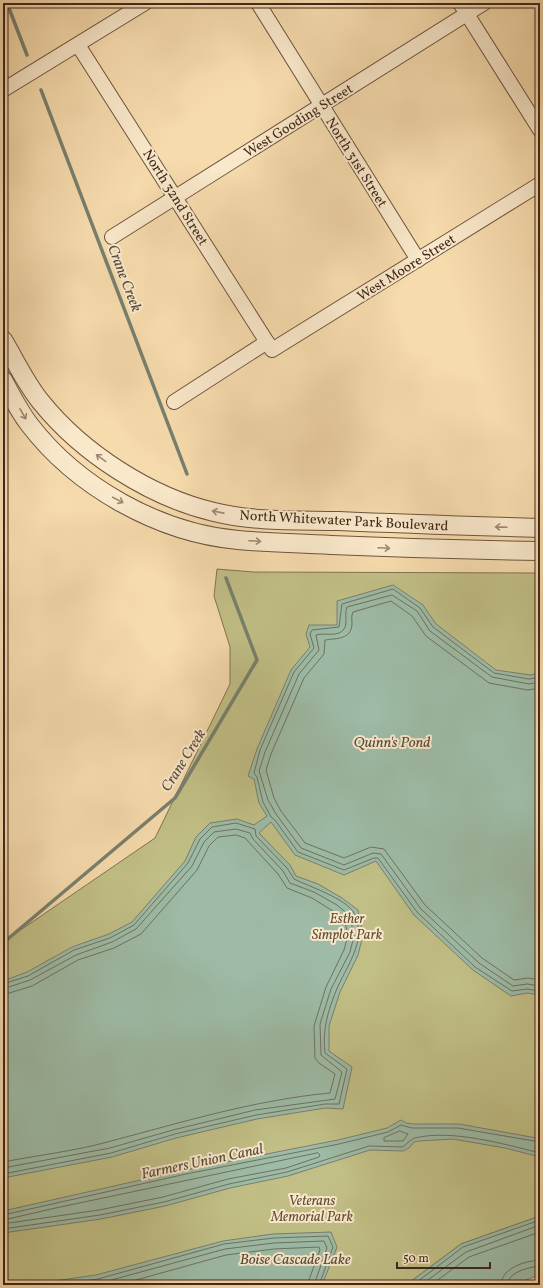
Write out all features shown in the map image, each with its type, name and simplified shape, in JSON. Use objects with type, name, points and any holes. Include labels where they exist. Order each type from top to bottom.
[{"type":"street","points":[[3,90],[145,3]]},
{"type":"street","name":"North 31st Street","points":[[258,3],[418,260]]},
{"type":"street","name":"West Gooding Street","points":[[112,237],[321,105],[464,8],[484,3]]},
{"type":"street","points":[[464,8],[540,130]]},
{"type":"street","name":"North 32nd Street","points":[[78,45],[176,196],[270,346]]},
{"type":"street","name":"West Moore Street","points":[[174,402],[418,260],[540,184]]},
{"type":"street","name":"North Whitewater Park Boulevard","points":[[3,340],[40,401],[81,443],[119,471],[149,487],[190,505],[214,512],[275,520],[540,528]]},
{"type":"street","name":"North Whitewater Park Boulevard","points":[[3,380],[28,424],[72,469],[106,494],[135,510],[186,529],[237,540],[424,550],[540,551]]},
{"type":"green space","name":"Esther Simplot Park","points":[[217,569],[253,572],[540,573],[540,1216],[461,1244],[406,1285],[3,1285],[3,942],[155,838],[230,684],[230,647],[214,596]]},
{"type":"water","name":"Quinn's Pond","points":[[393,585],[423,605],[436,624],[496,670],[530,675],[540,673],[540,995],[527,993],[511,996],[473,970],[414,915],[376,861],[344,875],[295,855],[271,822],[259,833],[290,865],[296,876],[318,884],[342,898],[358,910],[363,935],[358,955],[340,992],[329,1026],[329,1051],[352,1067],[343,1109],[325,1108],[257,1119],[176,1138],[112,1157],[3,1178],[3,981],[27,972],[72,947],[109,934],[132,922],[185,861],[196,837],[210,823],[237,819],[254,825],[267,816],[259,803],[254,779],[248,776],[257,749],[291,670],[310,647],[306,634],[309,625],[337,625],[337,601]]},
{"type":"water","name":"Farmers Union Canal","points":[[401,1120],[406,1123],[413,1124],[459,1124],[540,1139],[540,1157],[505,1148],[453,1139],[419,1141],[414,1142],[409,1148],[403,1151],[370,1150],[288,1176],[230,1188],[165,1206],[101,1219],[3,1233],[3,1211],[185,1170],[338,1140],[387,1128]]},
{"type":"water","points":[[540,1216],[540,1275],[512,1285],[406,1285],[461,1244]]},
{"type":"water","name":"Boise Cascade Lake","points":[[331,1232],[337,1247],[322,1285],[26,1285],[96,1275],[223,1241],[273,1234]]},
{"type":"waterway","name":"Crane Creek","points":[[7,3],[27,55]]},
{"type":"waterway","name":"Crane Creek","points":[[41,90],[187,474]]},
{"type":"waterway","name":"Crane Creek","points":[[3,943],[175,798],[257,660],[226,578]]},
{"type":"park label","name":"Veterans Memorial Park","points":[[312,1208]]}]
